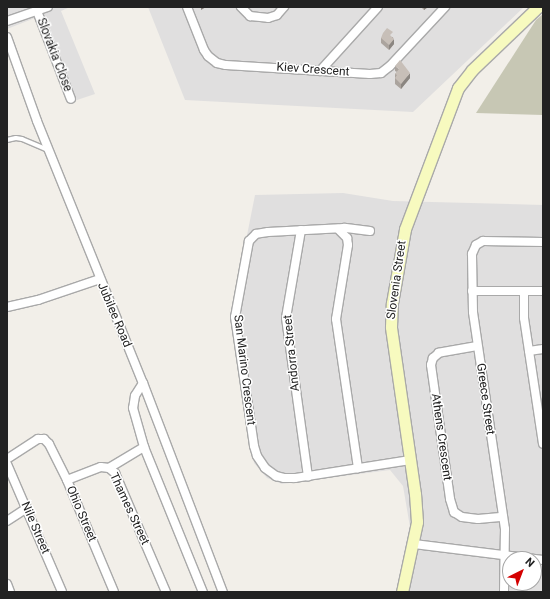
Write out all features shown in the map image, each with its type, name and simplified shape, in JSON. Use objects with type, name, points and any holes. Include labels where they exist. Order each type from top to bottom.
[{"type":"street","points":[[7,22],[48,7]]},
{"type":"street","name":"Kiev Crescent","points":[[187,7],[204,50],[208,56],[217,63],[226,65],[370,74],[385,71],[445,7]]},
{"type":"street","points":[[241,7],[250,16],[268,18],[277,14],[284,7]]},
{"type":"street","points":[[320,71],[378,7]]},
{"type":"street","name":"Slovenia Street","points":[[402,592],[414,544],[417,515],[391,327],[392,302],[406,224],[450,107],[461,84],[472,70],[538,7]]},
{"type":"street","name":"Slovakia Close","points":[[37,12],[71,99]]},
{"type":"street","name":"Jubilee Road","points":[[7,37],[48,150],[143,383],[223,592]]},
{"type":"street","points":[[338,229],[347,238],[348,245],[337,302],[336,325],[358,468]]},
{"type":"street","name":"San Marino Crescent","points":[[370,231],[338,229],[262,232],[254,235],[249,241],[235,317],[257,456],[264,468],[276,476],[290,478],[410,460]]},
{"type":"street","name":"Andorra Street","points":[[301,230],[286,318],[308,476]]},
{"type":"street","name":"Greece Street","points":[[503,551],[503,517],[477,346],[472,291],[472,254],[478,243],[490,241],[543,242]]},
{"type":"street","points":[[7,307],[26,303],[100,279]]},
{"type":"street","points":[[472,291],[543,291]]},
{"type":"street","points":[[524,291],[524,318],[543,444]]},
{"type":"street","points":[[7,313],[26,303]]},
{"type":"street","name":"Athens Crescent","points":[[477,346],[439,354],[433,358],[431,365],[450,499],[454,512],[462,517],[478,519],[503,517]]},
{"type":"street","points":[[529,351],[543,349]]},
{"type":"street","points":[[143,383],[135,396],[133,408],[144,447],[203,592]]},
{"type":"street","name":"Ohio Street","points":[[7,459],[35,440],[44,439],[53,451],[67,480],[114,592]]},
{"type":"street","points":[[109,468],[144,447]]},
{"type":"street","name":"Nile Street","points":[[7,464],[62,592]]},
{"type":"street","name":"Thames Street","points":[[67,480],[101,468],[109,468],[118,478],[166,592]]},
{"type":"street","points":[[7,520],[27,508]]},
{"type":"street","points":[[414,544],[502,556]]},
{"type":"street","points":[[7,584],[10,592]]},
{"type":"lane","points":[[7,140],[16,138],[22,139],[48,150]]},
{"type":"shaded area","points":[[7,7],[70,7],[61,11],[95,94],[68,103],[35,18],[7,29]]},
{"type":"shaded area","points":[[148,7],[524,7],[413,112],[185,100]]},
{"type":"shaded area","points":[[543,14],[543,115],[476,113],[536,20]]},
{"type":"shaded area","points":[[343,193],[393,201],[543,205],[543,592],[396,592],[410,527],[403,486],[390,470],[282,484],[267,478],[254,463],[231,316],[255,195]]},
{"type":"building","points":[[387,28],[393,32],[390,35],[394,39],[389,45],[381,38]]},
{"type":"building","points":[[400,60],[410,73],[401,84],[395,78],[397,75],[395,74],[399,69],[395,66]]}]
